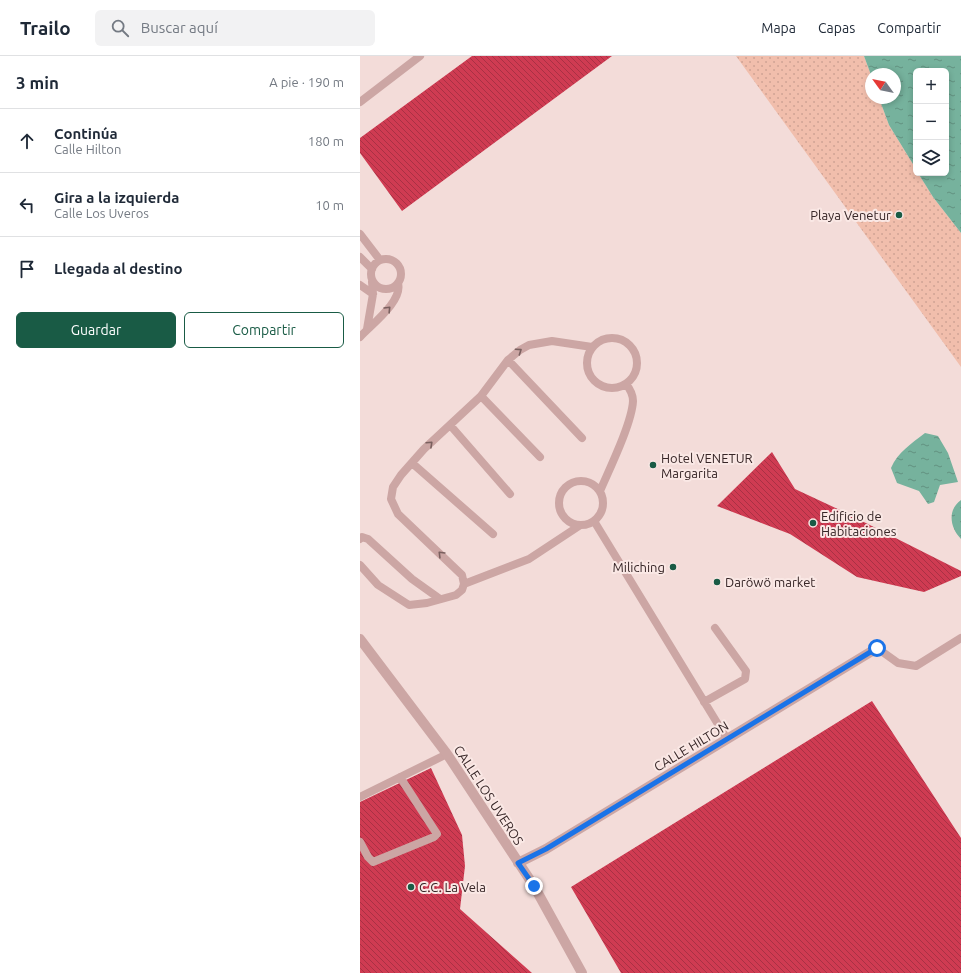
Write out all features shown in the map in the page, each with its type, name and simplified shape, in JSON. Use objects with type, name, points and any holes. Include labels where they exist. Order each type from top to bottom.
[{"type":"street","name":"CALLE LOS UVEROS","points":[[360,639],[447,754],[534,886],[582,973]]},
{"type":"street","name":"CALLE HILTON","points":[[518,863],[546,849],[877,648]]},
{"type":"lane","points":[[360,102],[420,56]]},
{"type":"lane","points":[[360,234],[380,260]]},
{"type":"lane","points":[[360,256],[372,269]]},
{"type":"lane","points":[[367,330],[373,294],[370,275],[372,269],[380,260],[390,260],[399,266],[401,277],[394,288],[382,289],[376,286],[372,281]]},
{"type":"lane","points":[[360,337],[396,300],[400,290],[398,283]]},
{"type":"lane","points":[[360,285],[373,294]]},
{"type":"lane","points":[[611,338],[622,340],[631,346],[637,358],[637,367],[635,374],[626,384],[610,389],[601,387],[591,379],[587,370],[586,359],[592,348],[602,340],[611,338]]},
{"type":"lane","points":[[360,564],[378,585],[409,605],[440,600],[456,595],[462,590],[464,584],[462,575],[398,514],[391,499],[393,487],[412,463],[481,396],[508,360],[520,350],[530,345],[552,341],[592,348]]},
{"type":"lane","points":[[508,360],[582,438]]},
{"type":"lane","points":[[600,491],[630,417],[633,400],[631,390],[626,384]]},
{"type":"lane","points":[[481,396],[540,457]]},
{"type":"lane","points":[[450,425],[510,494]]},
{"type":"lane","points":[[412,463],[494,534]]},
{"type":"lane","points":[[464,584],[529,559],[579,526],[594,521],[600,516],[603,509],[603,499],[600,491],[590,483],[580,481],[573,482],[563,489],[559,502],[561,514],[566,520],[579,526]]},
{"type":"lane","points":[[594,521],[727,739]]},
{"type":"lane","points":[[360,539],[362,537],[368,539],[412,579],[440,600]]},
{"type":"lane","points":[[704,702],[745,679],[746,675],[746,671],[715,628]]},
{"type":"lane","points":[[877,648],[898,663],[916,666],[961,638]]},
{"type":"lane","points":[[360,796],[447,754]]},
{"type":"lane","points":[[360,842],[368,857],[373,862],[434,837],[437,834],[400,777]]},
{"type":"sand","name":"Playa Venetur","points":[[736,56],[864,56],[868,68],[865,68],[865,104],[881,104],[889,125],[913,164],[913,176],[920,176],[933,197],[961,233],[961,367]]},
{"type":"water","points":[[864,56],[961,56],[961,233],[933,197],[920,176],[949,176],[949,68],[913,68],[913,164],[889,125],[881,104],[901,104],[901,68],[868,68]]},
{"type":"water","points":[[925,433],[938,436],[948,453],[958,482],[940,485],[934,502],[928,504],[919,491],[897,483],[891,468],[897,457]]},
{"type":"water","points":[[961,500],[961,539],[954,530],[952,524],[952,514],[957,504]]},
{"type":"building","points":[[472,56],[612,56],[402,211],[360,153],[360,138]]},
{"type":"building","name":"Edificio de Habitaciones","points":[[772,452],[795,489],[961,571],[961,576],[924,592],[857,577],[790,534],[717,506]]},
{"type":"building","points":[[872,701],[961,838],[961,973],[621,973],[571,887]]},
{"type":"building","name":"C.C. La Vela","points":[[431,768],[462,835],[465,866],[460,909],[532,973],[360,973],[360,802]]},
{"type":"place","name":"Playa Venetur","points":[[899,215]]},
{"type":"place","name":"Hotel VENETUR Margarita","points":[[653,465]]},
{"type":"place","name":"Edificio de Habitaciones","points":[[813,523]]},
{"type":"place","name":"Miliching","points":[[673,567]]},
{"type":"place","name":"Daröwö market","points":[[717,582]]},
{"type":"place","name":"C.C. La Vela","points":[[411,887]]},
{"type":"route","points":[[534,886],[518,863],[546,849],[877,648]]}]
